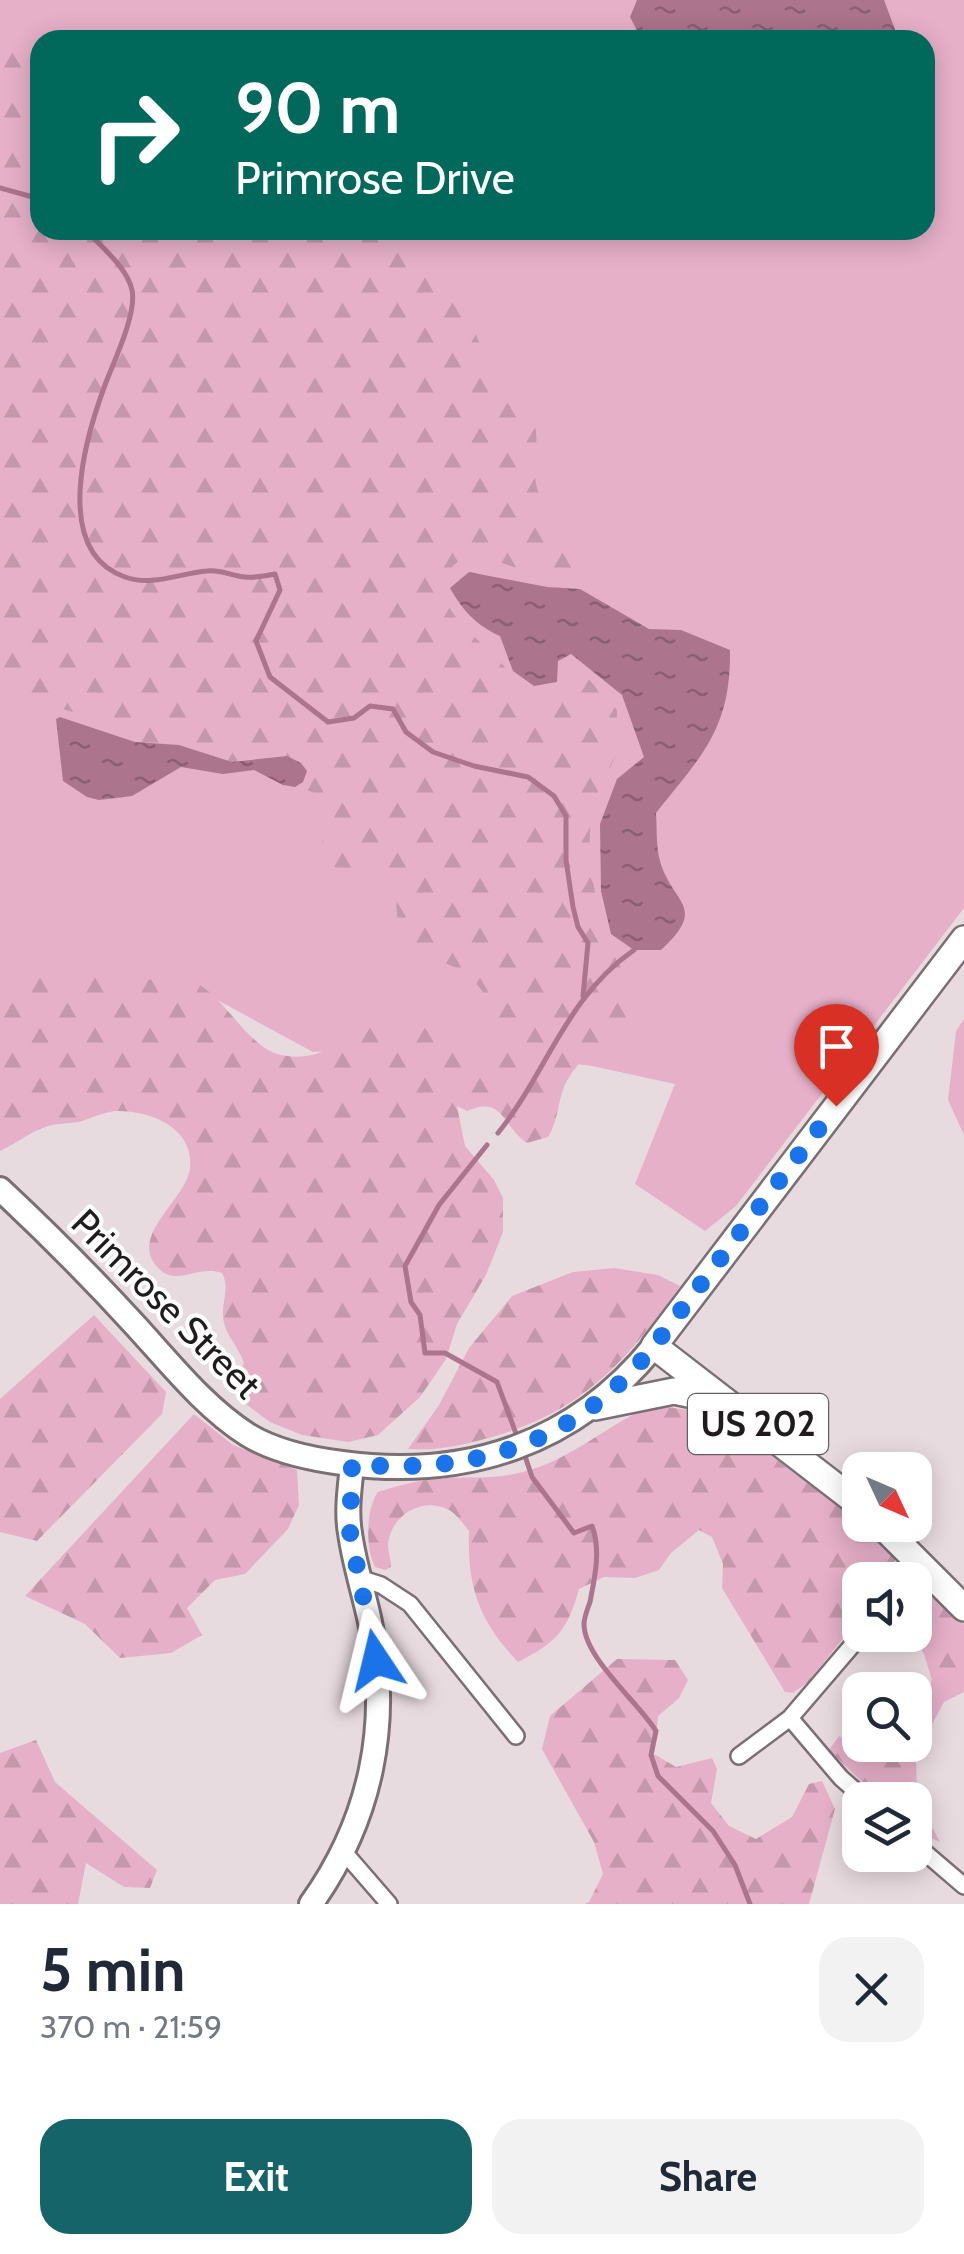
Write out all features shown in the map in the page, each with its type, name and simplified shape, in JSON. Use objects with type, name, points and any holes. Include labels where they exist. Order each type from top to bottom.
[{"type":"main road","points":[[654,1346],[964,940]]},
{"type":"main road","name":"Primrose Street","points":[[0,1189],[94,1281],[194,1389],[248,1435],[274,1448],[352,1464],[415,1468],[522,1448],[595,1406],[637,1368],[654,1346]]},
{"type":"main road","name":"US 202","points":[[654,1346],[842,1491]]},
{"type":"main road","points":[[595,1406],[674,1391],[696,1393],[742,1412]]},
{"type":"main road","points":[[311,1904],[344,1852],[367,1794],[378,1729],[376,1660],[350,1532],[352,1464]]},
{"type":"main road","points":[[932,1585],[964,1608]]},
{"type":"street","points":[[359,1578],[381,1585],[410,1604],[516,1736]]},
{"type":"street","points":[[739,1756],[790,1718],[846,1652]]},
{"type":"street","points":[[790,1718],[846,1782]]},
{"type":"street","points":[[344,1852],[390,1904]]},
{"type":"street","points":[[932,1859],[964,1886]]},
{"type":"green space","points":[[0,0],[964,0],[964,908],[736,1206],[705,1231],[635,1184],[675,1084],[592,1066],[431,1046],[313,1052],[188,984],[53,990],[0,974]]},
{"type":"green space","points":[[0,37],[30,54],[30,240],[390,240],[457,305],[471,323],[490,364],[530,411],[536,437],[536,485],[545,510],[578,561],[577,582],[489,559],[463,559],[447,575],[445,598],[459,620],[539,701],[582,672],[617,710],[616,755],[591,806],[589,860],[603,936],[630,984],[633,1029],[623,1037],[600,1044],[577,1067],[566,1083],[548,1137],[527,1143],[495,1109],[479,1107],[467,1111],[457,1106],[465,1146],[494,1180],[503,1198],[503,1232],[486,1275],[457,1324],[446,1359],[420,1397],[378,1435],[348,1442],[302,1435],[270,1422],[243,1402],[234,1383],[244,1363],[224,1323],[222,1273],[169,1275],[154,1263],[149,1252],[155,1228],[180,1192],[190,1169],[185,1142],[167,1124],[128,1111],[110,1112],[42,1128],[0,1151],[0,969],[19,975],[193,981],[205,988],[257,1042],[281,1055],[299,1057],[328,1049],[364,1027],[389,1020],[416,1024],[464,1043],[492,1044],[499,1035],[490,1005],[463,972],[417,953],[406,943],[399,928],[394,896],[382,880],[337,868],[327,858],[322,840],[322,808],[314,793],[244,762],[232,767],[141,746],[80,714],[23,698],[0,684]]},
{"type":"green space","points":[[964,1019],[964,1135],[948,1100],[956,1031]]},
{"type":"green space","points":[[614,1268],[658,1275],[680,1286],[641,1337],[600,1380],[577,1398],[524,1426],[461,1445],[408,1449],[439,1405],[469,1348],[512,1296],[573,1272]]},
{"type":"green space","points":[[94,1315],[166,1392],[162,1414],[37,1541],[0,1532],[0,1399]]},
{"type":"green space","points":[[653,1405],[703,1412],[739,1431],[842,1509],[842,1542],[877,1542],[895,1559],[842,1562],[842,1640],[808,1682],[793,1693],[785,1692],[722,1588],[723,1564],[712,1537],[699,1530],[671,1553],[659,1570],[635,1578],[604,1577],[579,1589],[559,1634],[518,1662],[494,1632],[478,1602],[470,1569],[469,1531],[450,1511],[428,1505],[409,1511],[390,1534],[391,1567],[375,1567],[368,1528],[378,1492],[429,1480],[523,1472],[573,1451]]},
{"type":"green space","points":[[194,1414],[233,1445],[297,1470],[299,1505],[288,1529],[245,1574],[215,1580],[187,1608],[202,1635],[171,1653],[120,1658],[85,1624],[25,1596]]},
{"type":"green space","points":[[932,1598],[947,1605],[964,1625],[964,1692],[944,1702],[932,1724],[932,1672],[924,1654],[932,1652]]},
{"type":"green space","points":[[617,1659],[675,1660],[688,1680],[679,1698],[658,1716],[654,1754],[676,1767],[712,1758],[717,1769],[711,1803],[729,1826],[756,1839],[792,1817],[809,1784],[822,1781],[835,1809],[809,1904],[585,1904],[603,1874],[594,1842],[542,1749],[550,1716]]},
{"type":"green space","points":[[839,1736],[842,1762],[916,1762],[917,1782],[862,1782],[829,1750]]},
{"type":"green space","points":[[36,1740],[55,1782],[157,1870],[150,1888],[124,1887],[86,1863],[78,1904],[0,1904],[0,1753]]},
{"type":"water","points":[[637,0],[884,0],[895,30],[637,30],[630,17]]},
{"type":"water","points":[[469,572],[547,587],[580,589],[649,629],[681,630],[730,650],[725,701],[711,739],[656,813],[660,861],[685,914],[683,924],[661,950],[634,950],[611,934],[601,891],[600,824],[617,779],[644,757],[622,695],[571,654],[558,661],[557,682],[534,686],[513,671],[500,636],[471,616],[450,588]]},
{"type":"water","points":[[60,717],[135,742],[179,745],[232,762],[287,756],[307,771],[303,782],[295,787],[254,770],[223,774],[181,767],[132,796],[99,800],[63,781],[56,719]]},
{"type":"waterway","points":[[0,188],[30,196]]},
{"type":"waterway","points":[[96,240],[125,273],[133,300],[83,461],[81,518],[88,543],[102,563],[135,580],[212,571],[248,577],[275,574],[280,590],[256,641],[270,677],[328,722],[354,718],[370,706],[393,709],[406,732],[433,752],[474,766],[528,777],[554,796],[566,816],[566,860],[573,907],[578,927],[588,943],[583,996]]},
{"type":"waterway","points":[[498,1133],[574,1012],[611,969],[634,950]]},
{"type":"waterway","points":[[487,1145],[439,1205],[405,1266],[411,1302],[420,1315],[425,1353],[445,1353],[497,1382],[518,1439]]},
{"type":"waterway","points":[[524,1453],[532,1477],[574,1533],[592,1526],[596,1563],[584,1621],[586,1637],[602,1665],[656,1731],[651,1755],[658,1776],[713,1831],[735,1865],[750,1904]]},
{"type":"route","points":[[376,1660],[350,1532],[352,1464],[415,1468],[487,1457],[522,1448],[595,1406],[637,1368],[836,1106]]}]
